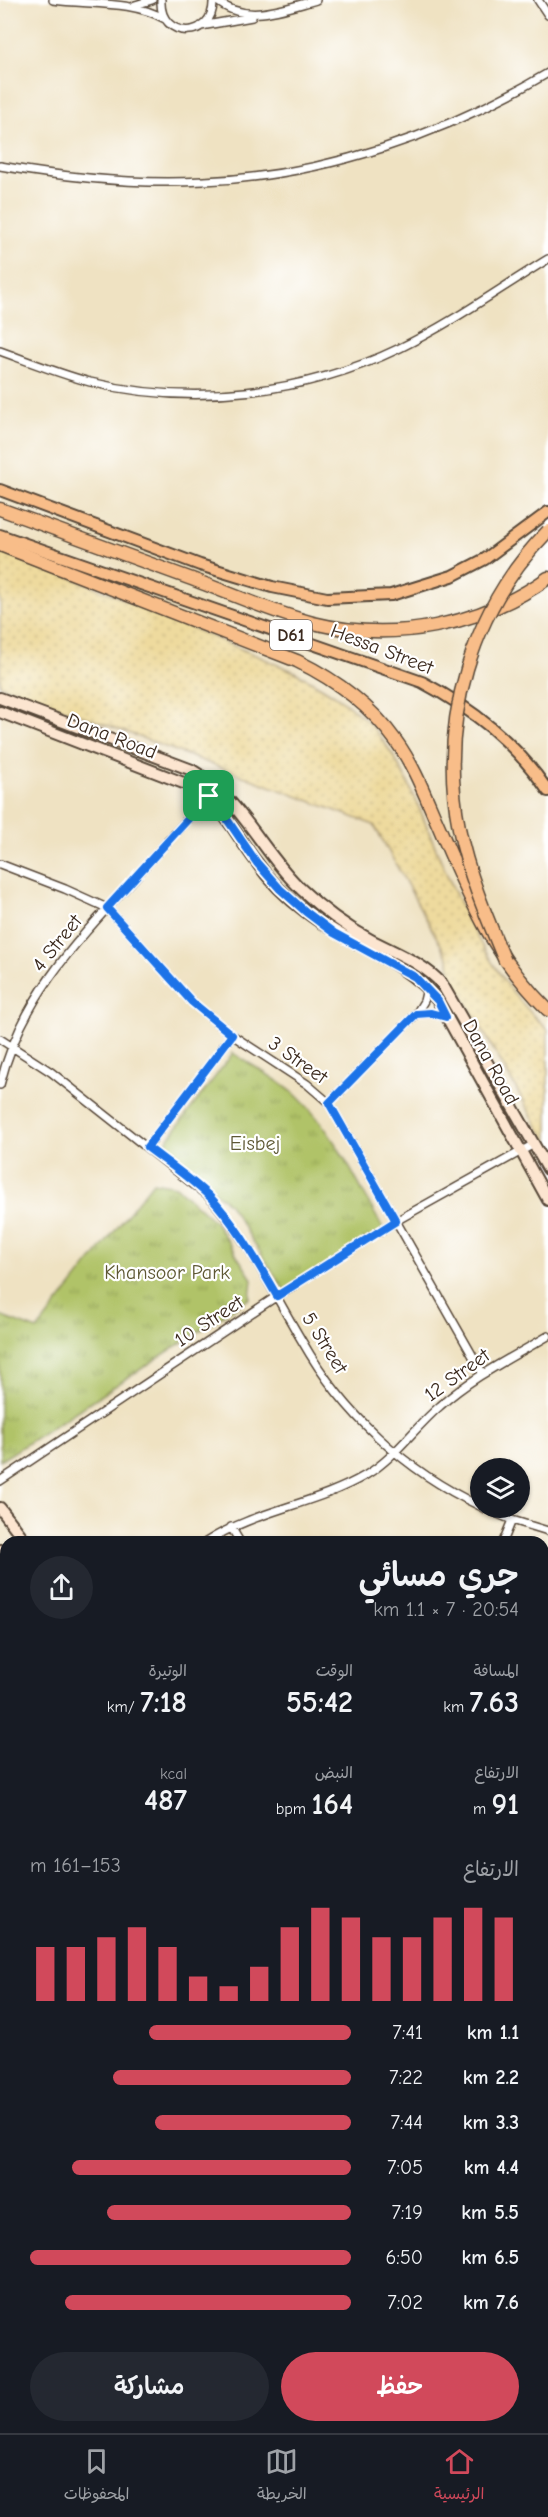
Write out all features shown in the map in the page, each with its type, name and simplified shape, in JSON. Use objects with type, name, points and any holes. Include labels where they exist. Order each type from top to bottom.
[{"type":"highway","points":[[0,509],[286,614],[339,628],[394,631],[454,622],[514,599],[548,578]]},
{"type":"highway","points":[[505,961],[465,856],[454,799],[454,741],[463,684],[481,629],[508,578],[548,531]]},
{"type":"highway","points":[[0,545],[297,661],[352,695],[368,709],[396,741],[417,776],[473,908],[505,961],[548,1010]]},
{"type":"main road","name":"Hessa Street","points":[[0,490],[200,565],[295,593],[327,598],[391,595],[452,576],[485,560],[548,512]]},
{"type":"main road","name":"Hessa Street","points":[[0,535],[422,682],[474,712],[497,731],[519,752],[548,791]]},
{"type":"street","points":[[53,0],[144,9],[165,19],[174,27],[184,30],[239,21],[316,0]]},
{"type":"street","points":[[129,6],[152,0]]},
{"type":"street","points":[[161,0],[165,19]]},
{"type":"street","points":[[201,26],[211,15],[214,0],[239,13],[263,13]]},
{"type":"street","points":[[538,0],[548,15]]},
{"type":"street","points":[[0,166],[54,174],[202,182],[271,174],[339,160],[413,137],[485,107],[548,73]]},
{"type":"street","points":[[0,351],[69,376],[134,390],[202,394],[270,389],[336,373],[400,348],[548,259]]},
{"type":"street","name":"Dana Road","points":[[0,698],[192,770],[218,787],[264,849],[301,889],[344,924],[417,963],[442,984],[548,1169]]},
{"type":"street","name":"Dana Road","points":[[0,712],[186,784],[209,796],[257,863],[280,889],[306,912],[334,933],[408,973],[427,987],[438,1001],[548,1200]]},
{"type":"street","name":"4 Street","points":[[0,1085],[20,1025],[51,974],[107,908],[218,787]]},
{"type":"street","name":"3 Street","points":[[0,864],[107,908],[192,1002],[232,1035],[307,1084],[329,1103],[483,1374]]},
{"type":"street","points":[[329,1103],[416,1014],[424,1001],[427,987]]},
{"type":"street","points":[[416,1014],[431,1013],[446,1017]]},
{"type":"street","points":[[147,1147],[232,1035]]},
{"type":"street","name":"5 Street","points":[[0,1039],[51,1072],[194,1183],[221,1209],[251,1252],[301,1341],[331,1386],[367,1427],[395,1453],[440,1485],[470,1501]]},
{"type":"street","name":"10 Street","points":[[0,1481],[277,1296],[396,1221],[534,1144]]},
{"type":"street","name":"12 Street","points":[[216,1536],[231,1527],[325,1496],[368,1473],[395,1453],[437,1408],[483,1374],[548,1336]]},
{"type":"street","points":[[0,1508],[21,1536]]},
{"type":"street","name":"5 Street","points":[[505,1518],[548,1531]]},
{"type":"street","points":[[506,1536],[512,1521]]},
{"type":"street","points":[[231,1527],[236,1536]]},
{"type":"green space","name":"Eisbej","points":[[233,1053],[283,1085],[312,1111],[346,1160],[384,1230],[285,1291],[229,1204],[162,1147]]},
{"type":"green space","name":"Khansoor Park","points":[[153,1182],[176,1186],[216,1223],[252,1279],[250,1298],[0,1461],[0,1316],[37,1330]]},
{"type":"sand","points":[[0,551],[93,586],[295,672],[338,698],[376,731],[402,771],[456,895],[481,944],[511,989],[548,1030],[548,1144],[450,974],[449,960],[374,825],[0,685]]},
{"type":"route","points":[[209,796],[257,863],[280,889],[334,933],[415,977],[438,1001],[446,1017],[431,1013],[416,1014],[329,1103],[396,1221],[277,1296],[251,1252],[221,1209],[194,1183],[147,1147],[232,1035],[192,1002],[107,908],[209,796]]}]
